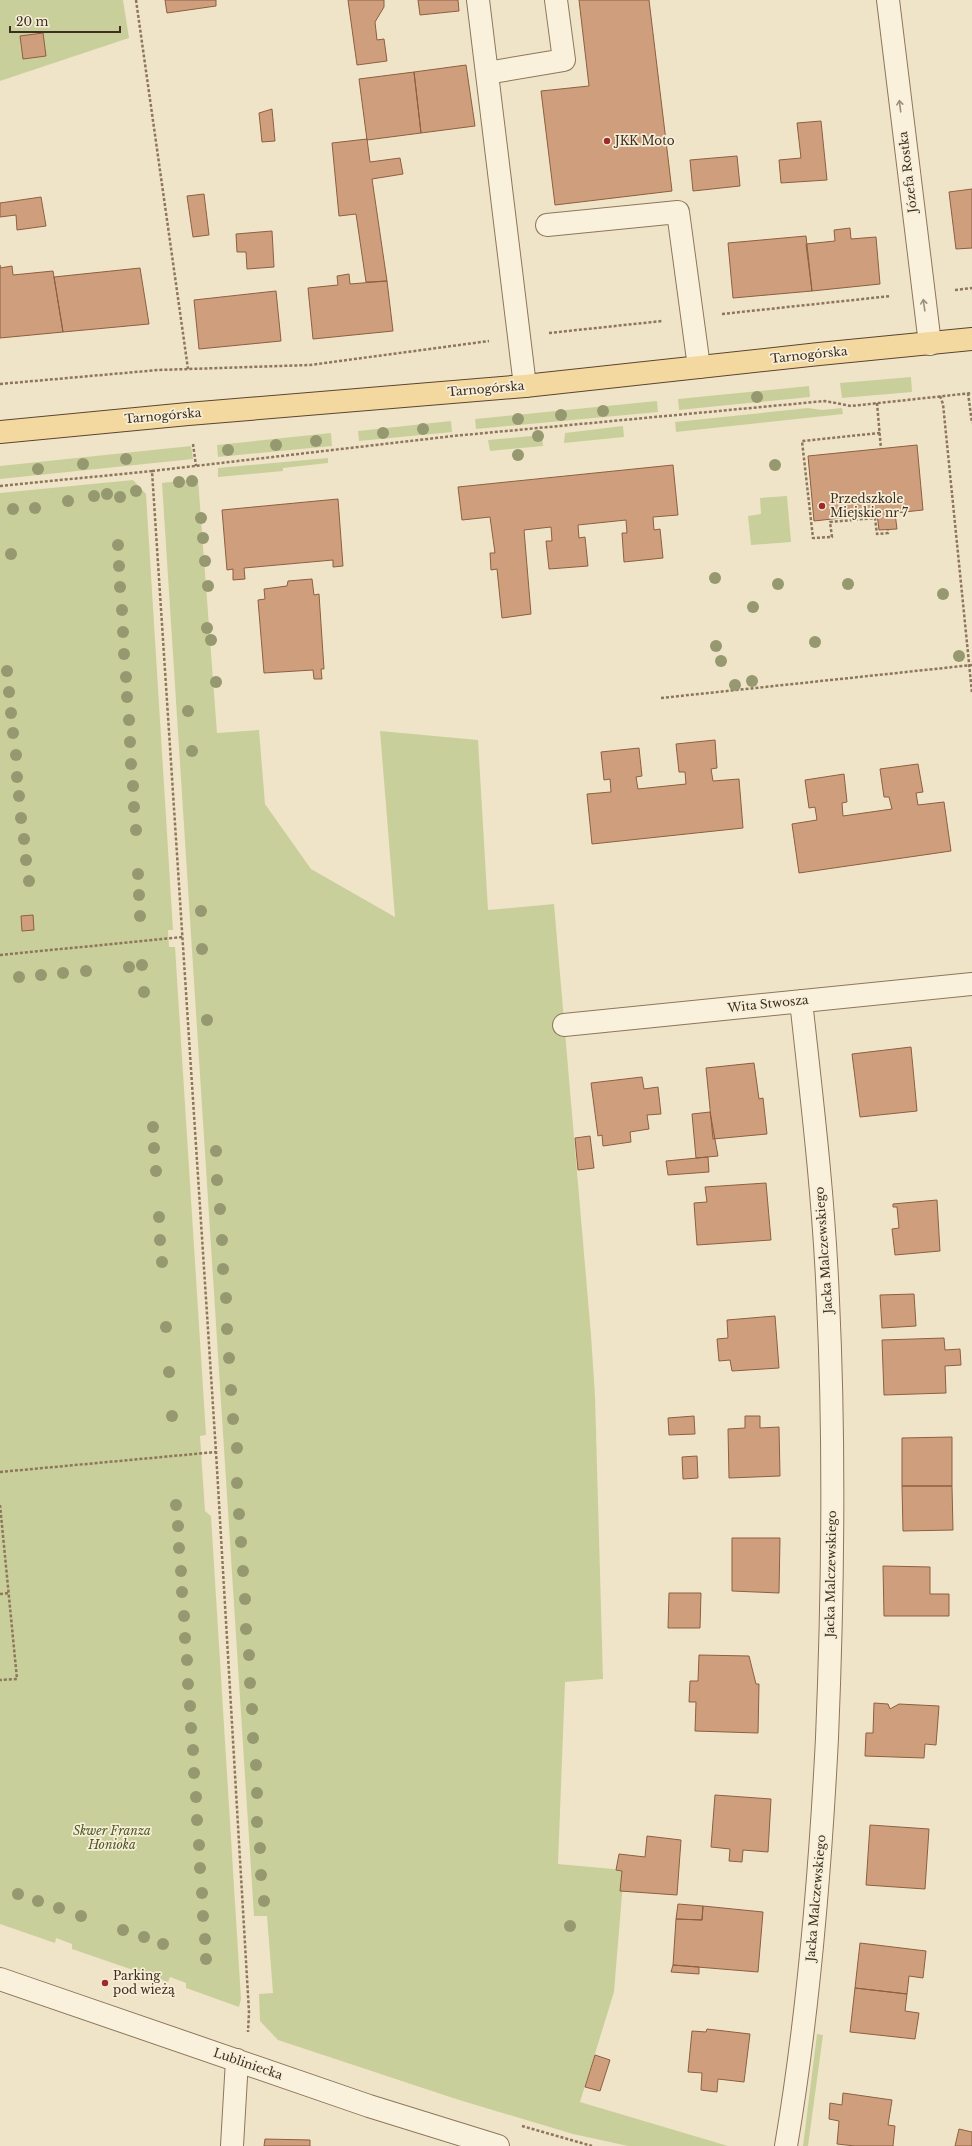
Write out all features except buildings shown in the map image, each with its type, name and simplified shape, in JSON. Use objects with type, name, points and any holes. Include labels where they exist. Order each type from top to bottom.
[{"type":"main road","name":"Tarnogórska","points":[[0,432],[195,413],[525,386],[972,339]]},
{"type":"street","points":[[478,0],[525,386]]},
{"type":"street","points":[[487,73],[564,60],[556,0]]},
{"type":"street","name":"Józefa Rostka","points":[[888,0],[930,344]]},
{"type":"street","points":[[547,225],[678,212],[699,367]]},
{"type":"street","name":"Wita Stwosza","points":[[564,1025],[972,984]]},
{"type":"street","name":"Jacka Malczewskiego","points":[[786,2146],[812,1956],[822,1833],[831,1652],[833,1464],[828,1298],[816,1129],[801,1001]]},
{"type":"street","name":"Lubliniecka","points":[[0,1979],[413,2120],[498,2146]]},
{"type":"street","points":[[232,2146],[237,2060]]},
{"type":"path","points":[[136,0],[188,369]]},
{"type":"path","points":[[950,290],[972,288]]},
{"type":"path","points":[[0,384],[188,369],[310,365],[519,337]]},
{"type":"path","points":[[968,393],[972,423]]},
{"type":"path","points":[[0,486],[152,471],[453,436],[825,401],[851,406],[972,393]]},
{"type":"path","points":[[940,396],[943,404],[971,665],[972,693]]},
{"type":"path","points":[[877,403],[881,449]]},
{"type":"path","points":[[880,433],[802,441],[813,538],[832,536],[830,522],[875,518],[877,534],[888,533],[888,530]]},
{"type":"path","points":[[152,471],[216,1452],[249,2012],[248,2037]]},
{"type":"path","points":[[661,698],[971,665]]},
{"type":"path","points":[[0,955],[183,937]]},
{"type":"path","points":[[0,1472],[216,1452]]},
{"type":"path","points":[[0,1506],[17,1679],[0,1680]]},
{"type":"path","points":[[0,1594],[9,1593]]},
{"type":"green space","points":[[0,0],[123,0],[129,38],[0,81]]},
{"type":"green space","points":[[911,377],[912,392],[842,398],[840,383]]},
{"type":"green space","points":[[809,386],[810,397],[679,410],[678,399]]},
{"type":"green space","points":[[657,401],[658,412],[476,429],[475,419]]},
{"type":"green space","points":[[808,408],[822,410],[842,408],[843,414],[676,432],[675,422]]},
{"type":"green space","points":[[451,421],[452,432],[359,441],[358,431]]},
{"type":"green space","points":[[623,426],[624,437],[564,443],[565,433]]},
{"type":"green space","points":[[331,433],[332,446],[218,457],[217,445]]},
{"type":"green space","points":[[542,435],[543,446],[490,451],[488,440]]},
{"type":"green space","points":[[191,446],[193,459],[0,479],[0,466]]},
{"type":"green space","points":[[328,458],[328,463],[283,468],[283,471],[218,477],[218,468]]},
{"type":"green space","points":[[198,479],[217,733],[259,730],[265,804],[311,869],[395,917],[380,731],[478,740],[488,910],[554,904],[595,1396],[603,1679],[565,1682],[558,1864],[624,1870],[614,1992],[580,2102],[728,2146],[628,2146],[573,2134],[456,2099],[278,2040],[260,2021],[259,1994],[273,1993],[267,1916],[254,1916],[162,483]]},
{"type":"green space","name":"Skwer Franza Honioka","points":[[133,480],[146,494],[173,930],[168,930],[169,947],[175,947],[206,1435],[200,1436],[205,1511],[211,1516],[241,1999],[239,2007],[186,1988],[186,1983],[170,1977],[168,1982],[72,1949],[72,1944],[56,1938],[55,1943],[0,1924],[0,493]]},
{"type":"green space","points":[[787,496],[791,542],[751,545],[748,516],[761,514],[760,498]]},
{"type":"green space","points":[[817,2034],[823,2035],[808,2146],[803,2146]]},
{"type":"place","name":"JKK Moto","points":[[607,141]]},
{"type":"place","name":"Przedszkole Miejskie nr 7","points":[[822,506]]},
{"type":"place","name":"Parking pod wieżą","points":[[105,1983]]}]
